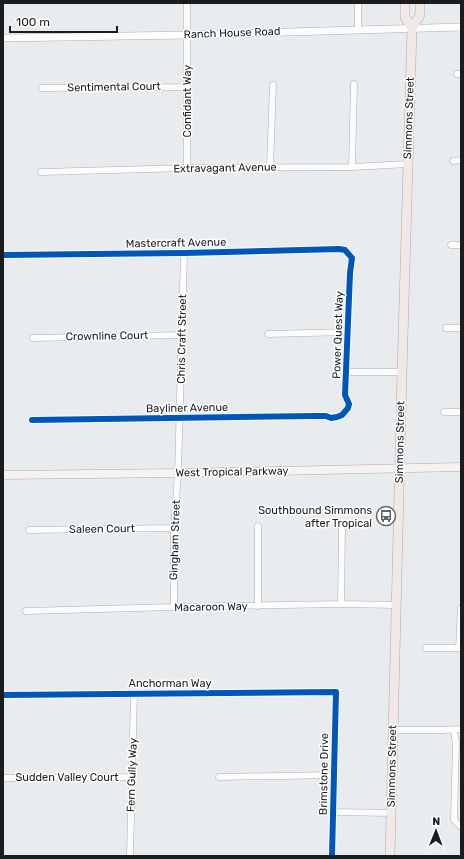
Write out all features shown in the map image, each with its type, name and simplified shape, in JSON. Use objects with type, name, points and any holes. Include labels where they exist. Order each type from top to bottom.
[{"type":"main road","name":"Simmons Street","points":[[405,3],[405,17],[412,28]]},
{"type":"main road","name":"Simmons Street","points":[[390,856],[412,28],[420,15],[420,3]]},
{"type":"main road","name":"West Tropical Parkway","points":[[3,475],[461,467]]},
{"type":"street","name":"Confidant Way","points":[[187,3],[187,168]]},
{"type":"street","points":[[358,3],[358,30]]},
{"type":"street","name":"Ranch House Road","points":[[3,38],[461,27]]},
{"type":"street","points":[[352,167],[354,84]]},
{"type":"street","points":[[270,167],[273,85]]},
{"type":"street","name":"Sentimental Court","points":[[42,88],[187,87]]},
{"type":"street","points":[[453,161],[461,160]]},
{"type":"street","name":"Extravagant Avenue","points":[[41,172],[187,168],[352,167],[408,164]]},
{"type":"street","points":[[451,245],[461,245]]},
{"type":"street","name":"Mastercraft Avenue","points":[[3,255],[184,253],[339,249],[345,250],[348,253]]},
{"type":"street","name":"Chris Craft Street","points":[[178,473],[184,253]]},
{"type":"street","name":"Power Quest Way","points":[[342,415],[348,408],[349,404],[346,395],[346,372],[350,273],[352,258],[348,253]]},
{"type":"street","points":[[446,328],[461,328]]},
{"type":"street","points":[[268,334],[348,332]]},
{"type":"street","name":"Crownline Court","points":[[33,338],[182,335]]},
{"type":"street","points":[[346,372],[402,372]]},
{"type":"street","points":[[444,412],[461,412]]},
{"type":"street","name":"Bayliner Avenue","points":[[32,420],[316,416],[326,416],[331,418],[342,415]]},
{"type":"street","name":"Gingham Street","points":[[174,607],[174,528],[178,473]]},
{"type":"street","points":[[258,526],[258,606]]},
{"type":"street","points":[[341,604],[342,526]]},
{"type":"street","name":"Saleen Court","points":[[29,530],[174,528]]},
{"type":"street","name":"Macaroon Way","points":[[26,611],[341,604],[396,605]]},
{"type":"street","points":[[426,648],[460,648],[461,608]]},
{"type":"street","name":"Anchorman Way","points":[[3,695],[336,692]]},
{"type":"street","name":"Brimstone Drive","points":[[332,856],[336,692]]},
{"type":"street","name":"Fern Gully Way","points":[[130,856],[134,694]]},
{"type":"street","points":[[393,730],[458,729],[456,744],[454,820],[459,826]]},
{"type":"street","points":[[219,777],[334,775]]},
{"type":"street","name":"Sudden Valley Court","points":[[3,778],[132,777]]},
{"type":"street","points":[[333,812],[391,813]]},
{"type":"cycle path","points":[[3,255],[184,253],[339,249],[345,250],[352,258],[350,273],[345,395],[349,404],[348,408],[342,415],[331,418],[326,416],[316,416],[32,420]]},
{"type":"cycle path","points":[[3,695],[336,692],[332,856]]},
{"type":"place","name":"Southbound Simmons after Tropical","points":[[386,516]]}]
